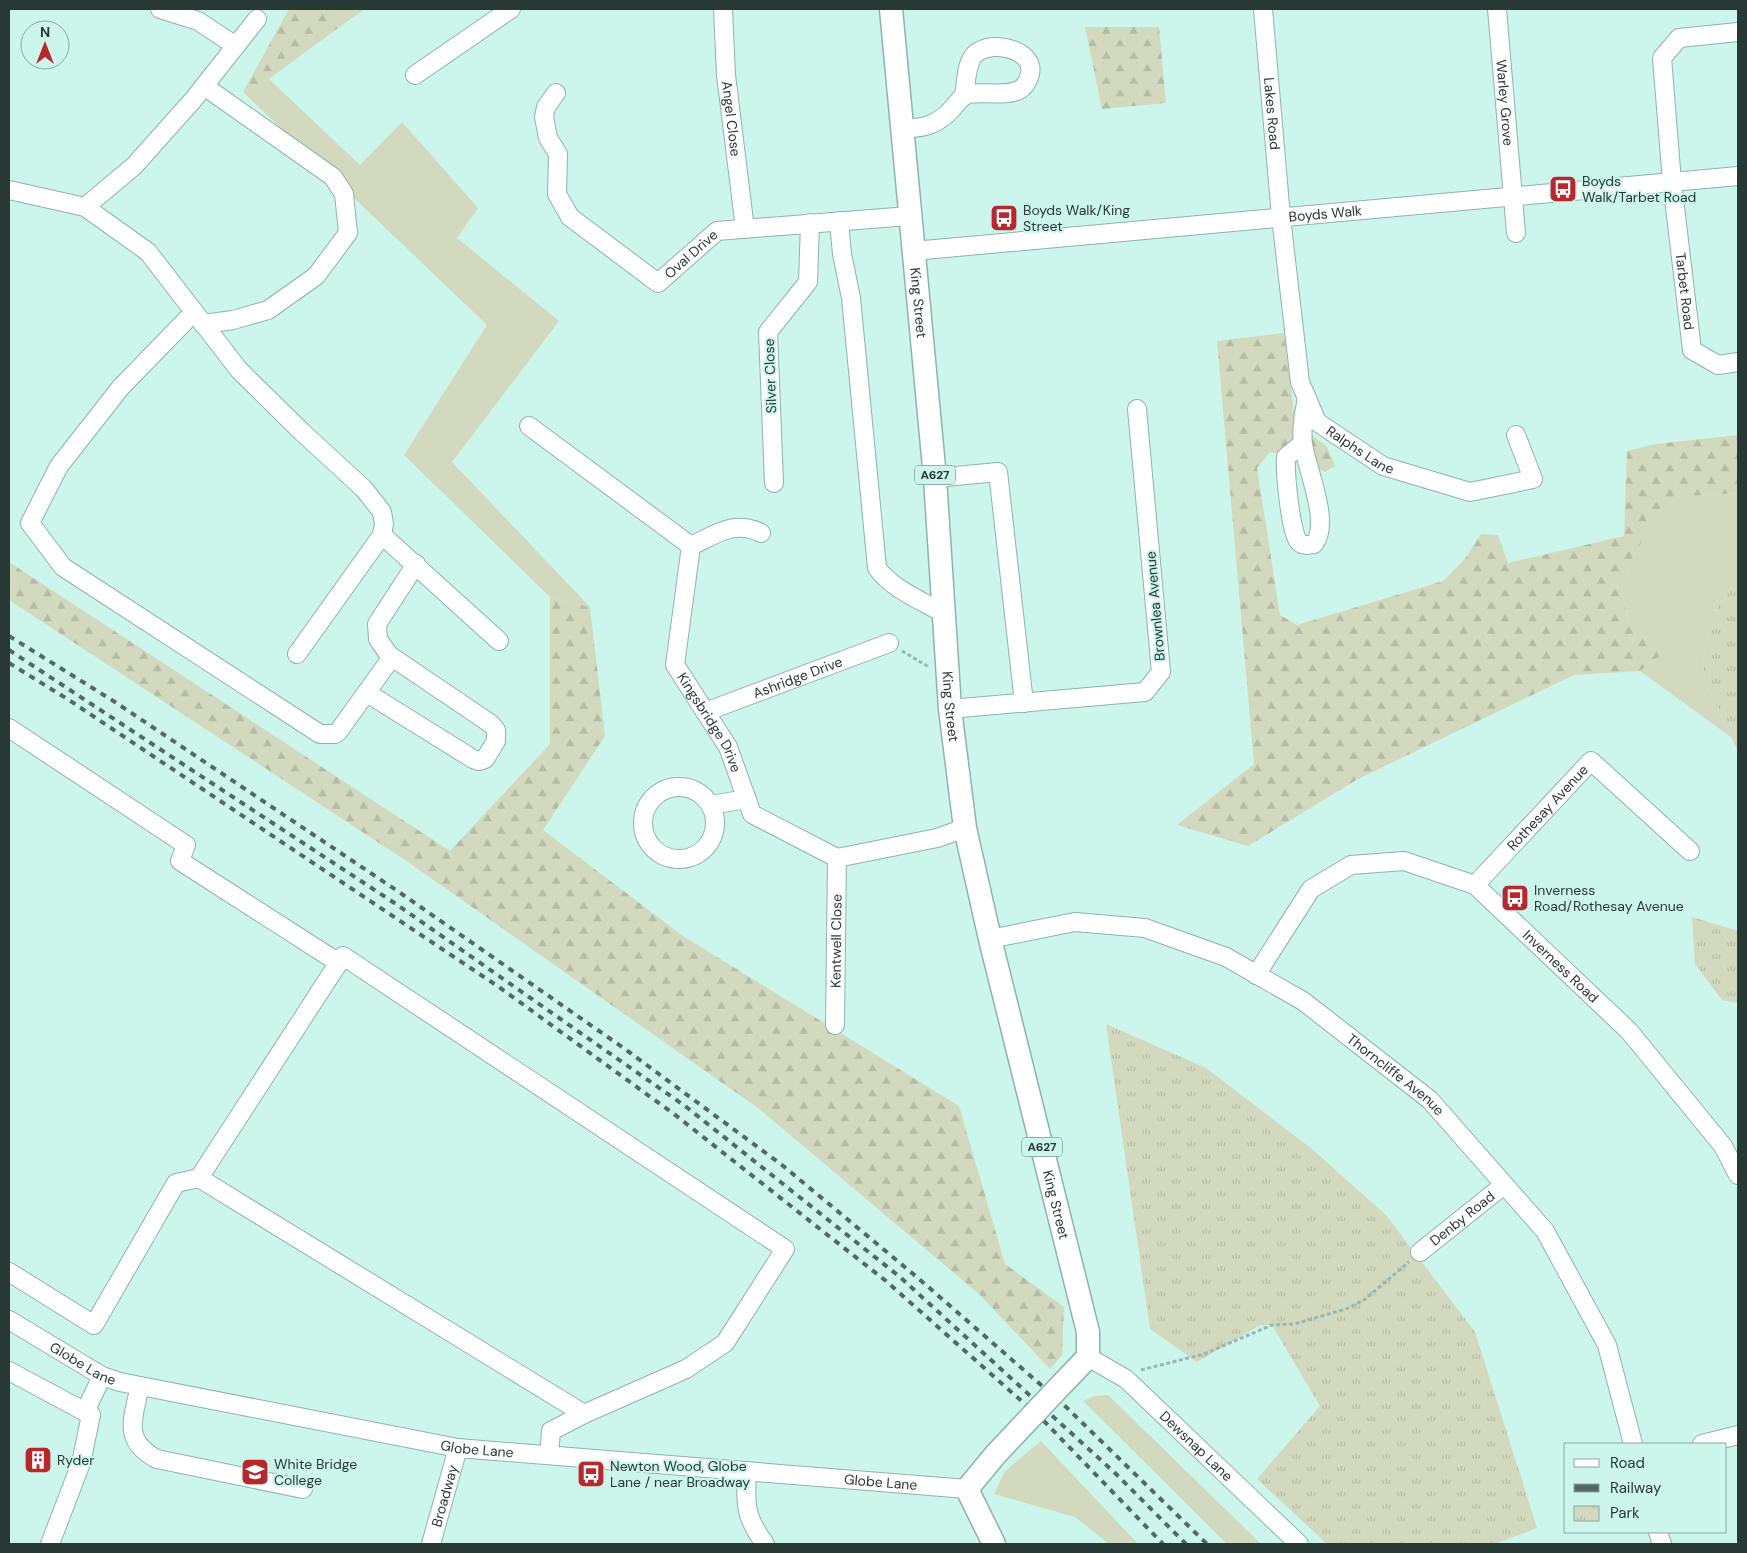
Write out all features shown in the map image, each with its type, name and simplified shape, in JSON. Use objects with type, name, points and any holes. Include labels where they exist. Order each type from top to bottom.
[{"type":"main road","name":"King Street","points":[[892,9],[912,251],[935,478],[950,709],[965,828],[990,939],[1088,1332],[1088,1357]]},
{"type":"main road","points":[[994,1544],[967,1489],[996,1454],[1088,1357]]},
{"type":"street","points":[[160,9],[198,21],[236,46]]},
{"type":"street","points":[[415,75],[511,9]]},
{"type":"street","name":"Angel Close","points":[[724,9],[726,75],[744,229]]},
{"type":"street","name":"Lakes Road","points":[[1264,9],[1282,217]]},
{"type":"street","name":"Warley Grove","points":[[1497,9],[1516,234]]},
{"type":"street","points":[[85,207],[134,166],[204,86],[257,19]]},
{"type":"street","points":[[1672,182],[1662,58],[1679,38],[1738,32]]},
{"type":"street","points":[[204,86],[333,177],[344,194],[348,233],[316,276],[268,310],[233,320],[198,318],[121,387],[59,466],[30,523],[63,567],[320,734],[334,734],[338,732],[392,657]]},
{"type":"street","name":"Oval Drive","points":[[556,93],[546,107],[544,117],[548,138],[558,154],[557,194],[570,216],[658,283],[717,232],[909,216]]},
{"type":"street","points":[[902,128],[917,128],[933,124],[952,109],[964,96]]},
{"type":"street","name":"Boyds Walk","points":[[912,251],[1738,176]]},
{"type":"street","name":"Tarbet Road","points":[[1672,182],[1692,350],[1718,365],[1738,362]]},
{"type":"street","points":[[9,190],[85,207],[148,252],[239,370],[364,489],[382,512],[384,524],[382,535],[297,654]]},
{"type":"street","name":"Ralphs Lane","points":[[1282,217],[1300,382],[1317,422],[1383,466],[1470,492],[1533,479],[1516,435]]},
{"type":"street","points":[[839,221],[842,254],[851,298],[877,568],[882,576],[945,614]]},
{"type":"street","name":"Silver Close","points":[[774,483],[768,332],[808,282],[810,223]]},
{"type":"street","points":[[1303,443],[1286,457],[1285,472],[1294,533],[1299,542],[1305,545],[1314,544],[1320,537],[1317,502],[1303,443],[1303,419],[1307,398]]},
{"type":"street","name":"Brownlea Avenue","points":[[950,709],[1145,692],[1161,672],[1137,409]]},
{"type":"street","points":[[529,426],[691,546],[720,532],[741,526],[749,527],[761,533]]},
{"type":"street","points":[[935,478],[998,472],[1024,703]]},
{"type":"street","points":[[382,535],[499,641]]},
{"type":"street","name":"Kingsbridge Drive","points":[[691,546],[675,665],[728,747],[752,814],[837,858]]},
{"type":"street","points":[[367,693],[473,759],[483,761],[486,759],[496,741],[496,730],[392,657],[382,647],[378,638],[377,624],[416,564]]},
{"type":"street","name":"Ashridge Drive","points":[[705,712],[889,643]]},
{"type":"street","points":[[9,728],[186,845],[180,861],[339,963]]},
{"type":"street","name":"Rothesay Avenue","points":[[1474,885],[1591,761],[1690,851]]},
{"type":"street","points":[[679,787],[691,789],[702,796],[710,805],[715,823],[713,836],[706,848],[696,855],[675,860],[663,856],[653,849],[644,837],[642,824],[646,807],[654,797],[666,789],[679,787]]},
{"type":"street","points":[[710,805],[747,799]]},
{"type":"street","points":[[837,858],[937,838],[965,828]]},
{"type":"street","name":"Kentwell Close","points":[[835,1026],[837,858]]},
{"type":"street","name":"Inverness Road","points":[[1256,974],[1310,889],[1351,865],[1404,861],[1474,885],[1629,1031],[1723,1146],[1738,1175]]},
{"type":"street","name":"Thorncliffe Avenue","points":[[990,939],[1075,922],[1145,928],[1226,957],[1303,1001],[1430,1100],[1545,1231],[1607,1345],[1633,1443]]},
{"type":"street","points":[[199,1178],[343,956],[785,1250],[725,1343],[686,1369],[584,1414],[551,1431],[549,1455]]},
{"type":"street","points":[[9,1272],[94,1325],[176,1183],[199,1178],[584,1414]]},
{"type":"street","name":"Denby Road","points":[[1420,1252],[1504,1185]]},
{"type":"street","name":"Globe Lane","points":[[9,1320],[102,1376],[140,1386],[458,1448],[967,1489]]},
{"type":"street","name":"Dewsnap Lane","points":[[1088,1357],[1126,1379],[1299,1544]]},
{"type":"street","points":[[9,1371],[92,1415],[81,1463],[50,1544]]},
{"type":"street","points":[[85,1412],[102,1376]]},
{"type":"street","points":[[140,1386],[132,1425],[133,1436],[146,1453],[157,1459],[303,1489]]},
{"type":"street","points":[[1706,1443],[1738,1434]]},
{"type":"street","name":"Broadway","points":[[431,1544],[458,1448]]},
{"type":"street","points":[[748,1471],[745,1504],[755,1531],[765,1544]]},
{"type":"path","points":[[889,643],[949,679]]},
{"type":"path","points":[[1126,1379],[1143,1368],[1204,1354],[1272,1325],[1294,1324],[1346,1309],[1364,1300],[1420,1252]]},
{"type":"green space","points":[[289,9],[330,9],[338,28],[269,79],[243,92]]},
{"type":"green space","points":[[330,9],[365,9],[338,28]]},
{"type":"green space","points":[[1085,27],[1159,27],[1166,103],[1102,109]]},
{"type":"green space","points":[[269,79],[360,165],[402,122],[478,208],[457,238],[559,321],[452,462],[590,607],[550,597],[404,455],[487,325],[243,92]]},
{"type":"green space","points":[[1284,333],[1295,421],[1327,447],[1335,466],[1325,472],[1295,457],[1270,452],[1257,468],[1280,615],[1297,625],[1443,581],[1465,559],[1481,534],[1498,535],[1508,563],[1624,536],[1627,451],[1656,444],[1738,435],[1738,493],[1689,496],[1643,538],[1621,586],[1629,624],[1663,654],[1640,671],[1574,675],[1358,779],[1248,846],[1177,825],[1254,764],[1217,341]]},
{"type":"green space","points":[[1738,493],[1738,576],[1726,597],[1714,612],[1703,660],[1705,682],[1731,737],[1640,671],[1663,654],[1629,624],[1621,586],[1643,538],[1689,496]]},
{"type":"green space","points":[[9,562],[450,851],[550,744],[550,597],[590,607],[605,736],[543,830],[683,936],[959,1106],[1005,1264],[1064,1307],[1062,1355],[1050,1369],[979,1294],[758,1108],[405,860],[9,600]]},
{"type":"green space","points":[[1738,576],[1738,751],[1705,682],[1703,660],[1714,612],[1726,597]]},
{"type":"green space","points":[[1692,917],[1738,931],[1738,1003],[1722,1000],[1695,964]]},
{"type":"green space","points":[[1106,1024],[1206,1068],[1312,1149],[1386,1215],[1475,1332],[1537,1528],[1495,1544],[1327,1544],[1257,1479],[1320,1406],[1272,1325],[1260,1325],[1197,1362],[1150,1329]]},
{"type":"green space","points":[[1108,1395],[1261,1544],[1227,1544],[1083,1401],[1094,1396]]},
{"type":"green space","points":[[1041,1441],[1138,1544],[1109,1544],[1075,1517],[994,1494],[1005,1471]]},
{"type":"railway","points":[[9,636],[115,702],[399,892],[625,1049],[782,1165],[918,1278],[1064,1405],[1207,1544]]},
{"type":"railway","points":[[9,650],[396,904],[685,1106],[900,1277],[1115,1473],[1186,1544]]},
{"type":"railway","points":[[9,663],[69,700],[499,987],[674,1114],[886,1281],[1043,1420],[1163,1544]]},
{"type":"place","name":"Boyds Walk/Tarbet Road","points":[[1563,189]]},
{"type":"place","name":"Boyds Walk/King Street","points":[[1004,218]]},
{"type":"place","name":"Inverness Road/Rothesay Avenue","points":[[1515,898]]},
{"type":"place","name":"Ryder","points":[[38,1460]]},
{"type":"place","name":"White Bridge College","points":[[255,1472]]},
{"type":"place","name":"Newton Wood, Globe Lane / near Broadway","points":[[591,1474]]}]
